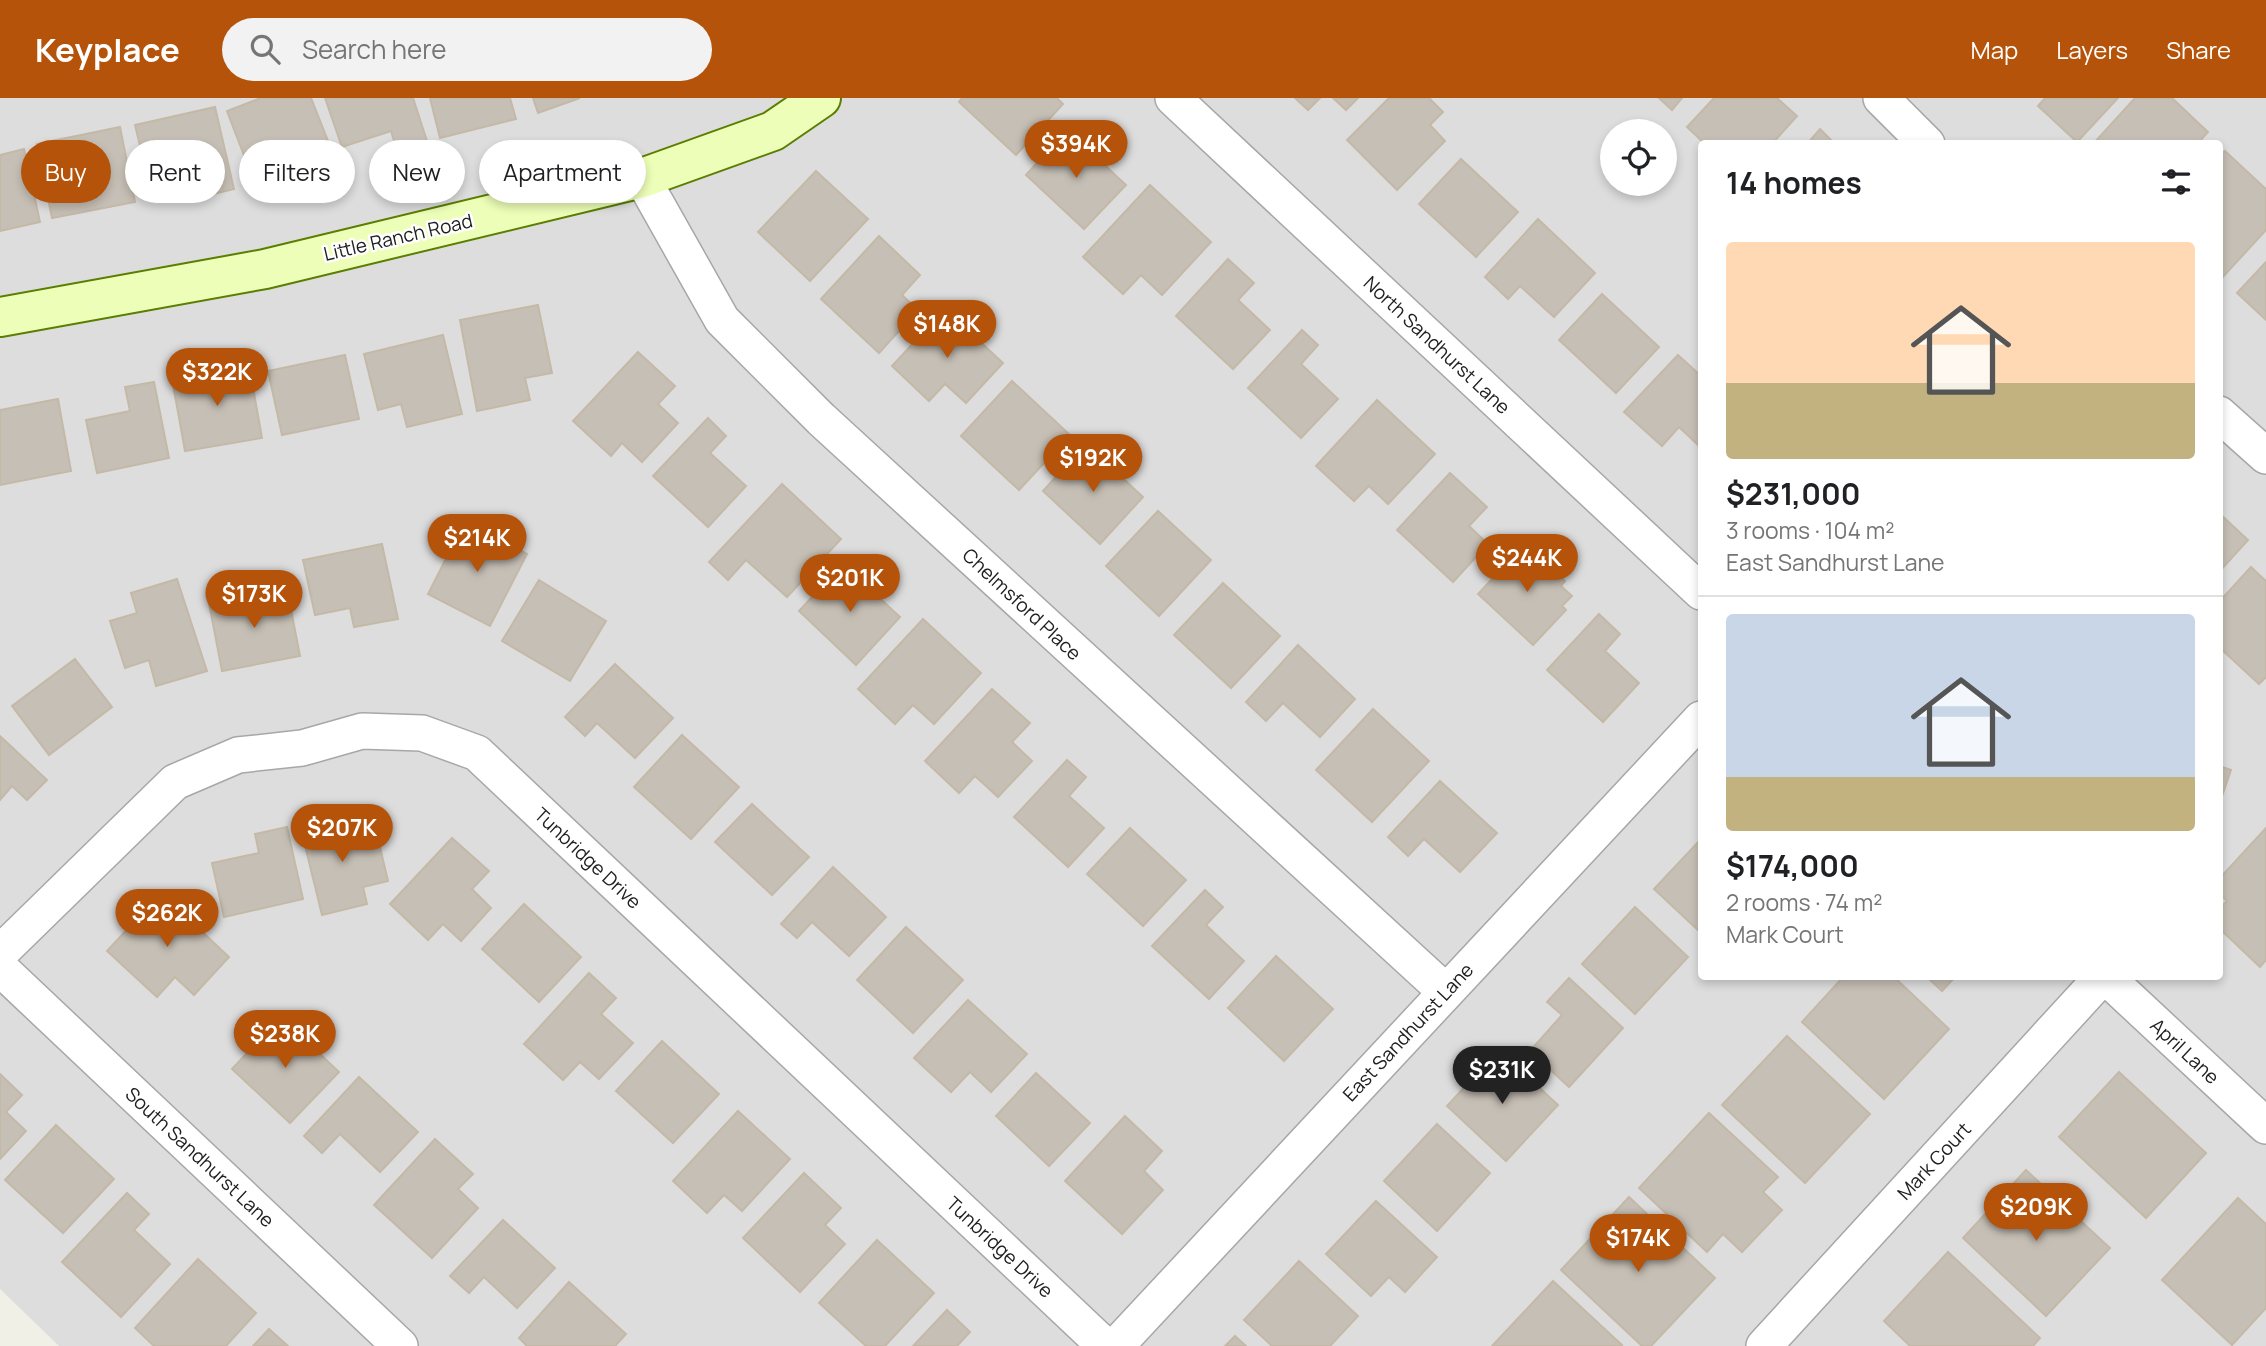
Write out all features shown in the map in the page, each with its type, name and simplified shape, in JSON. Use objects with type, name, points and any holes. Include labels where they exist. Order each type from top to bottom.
[{"type":"street","name":"Little Ranch Road","points":[[646,177],[774,131],[821,98]]},
{"type":"street","name":"North Sandhurst Lane","points":[[1173,98],[1698,589]]},
{"type":"street","points":[[1881,98],[1923,140]]},
{"type":"street","name":"Chelmsford Place","points":[[646,185],[722,320],[821,419],[1446,992]]},
{"type":"street","name":"Little Ranch Road","points":[[0,317],[265,269],[538,203]]},
{"type":"street","points":[[2223,418],[2266,456]]},
{"type":"street","name":"East Sandhurst Lane","points":[[1116,1346],[1698,722]]},
{"type":"street","name":"Tunbridge Drive","points":[[0,953],[175,782],[238,755],[302,747],[362,731],[422,733],[477,754],[1105,1346]]},
{"type":"street","name":"South Sandhurst Lane","points":[[0,968],[400,1346]]},
{"type":"street","name":"Mark Court","points":[[1780,1340],[2100,980]]},
{"type":"street","name":"April Lane","points":[[2108,980],[2266,1126]]},
{"type":"shaded area","points":[[0,98],[2266,98],[2266,1346],[59,1346],[0,1289]]},
{"type":"building","points":[[261,98],[311,98],[328,140],[239,140],[239,142],[227,111]]},
{"type":"building","points":[[325,98],[413,98],[427,140],[394,140],[391,131],[355,143],[355,140],[340,140]]},
{"type":"building","points":[[430,98],[510,98],[516,119],[440,138]]},
{"type":"building","points":[[533,98],[580,98],[538,113]]},
{"type":"building","points":[[962,98],[1057,98],[1063,104],[1016,155],[959,102]]},
{"type":"building","points":[[1295,98],[1320,98],[1308,110]]},
{"type":"building","points":[[1333,98],[1358,98],[1346,110]]},
{"type":"building","points":[[1389,98],[1429,98],[1443,112],[1430,125],[1445,141],[1397,190],[1347,140]]},
{"type":"building","points":[[1659,98],[1682,98],[1672,110]]},
{"type":"building","points":[[1714,98],[1777,98],[1797,116],[1776,140],[1701,140],[1687,127]]},
{"type":"building","points":[[2045,98],[2118,98],[2079,140],[2075,140],[2038,106]]},
{"type":"building","points":[[2135,98],[2172,98],[2208,132],[2201,140],[2097,140]]},
{"type":"building","points":[[215,107],[223,140],[139,140],[135,125]]},
{"type":"building","points":[[120,127],[125,152],[125,203],[130,203],[52,218],[49,203],[111,203],[111,140],[57,140]]},
{"type":"building","points":[[1820,129],[1831,140],[1810,140]]},
{"type":"building","points":[[1067,130],[1126,185],[1084,229],[1026,175]]},
{"type":"building","points":[[21,150],[21,203],[36,203],[40,222],[0,231],[0,155]]},
{"type":"building","points":[[225,150],[234,189],[225,191]]},
{"type":"building","points":[[2225,151],[2266,189],[2266,230],[2223,277]]},
{"type":"building","points":[[1461,159],[1518,212],[1476,257],[1419,204]]},
{"type":"building","points":[[816,171],[868,219],[810,281],[758,232]]},
{"type":"building","points":[[1150,185],[1211,242],[1162,295],[1141,275],[1123,294],[1083,257]]},
{"type":"building","points":[[1538,219],[1595,273],[1554,317],[1520,286],[1508,299],[1485,277]]},
{"type":"building","points":[[879,236],[920,275],[902,295],[918,310],[879,353],[821,299]]},
{"type":"building","points":[[1228,259],[1254,283],[1238,300],[1270,330],[1233,369],[1176,316]]},
{"type":"building","points":[[2266,262],[2266,320],[2237,293]]},
{"type":"building","points":[[1602,294],[1659,347],[1616,393],[1559,340]]},
{"type":"building","points":[[538,305],[552,373],[525,378],[530,400],[477,411],[460,320]]},
{"type":"building","points":[[945,309],[1003,363],[966,403],[945,384],[929,401],[892,366]]},
{"type":"building","points":[[1302,330],[1318,345],[1301,364],[1338,399],[1301,438],[1248,388]]},
{"type":"building","points":[[443,335],[462,414],[407,427],[401,404],[378,410],[364,354]]},
{"type":"building","points":[[638,352],[675,386],[658,404],[678,423],[642,462],[622,443],[611,456],[573,421]]},
{"type":"building","points":[[345,355],[359,419],[282,435],[268,371]]},
{"type":"building","points":[[1678,355],[1698,373],[1698,445],[1679,427],[1662,446],[1624,412]]},
{"type":"building","points":[[249,365],[262,438],[185,451],[172,379]]},
{"type":"building","points":[[1012,381],[1070,435],[1019,490],[961,436]]},
{"type":"building","points":[[154,382],[169,458],[97,473],[86,420],[130,411],[125,387]]},
{"type":"building","points":[[58,399],[71,471],[0,485],[0,410]]},
{"type":"building","points":[[1377,400],[1435,454],[1388,504],[1369,486],[1354,501],[1316,466]]},
{"type":"building","points":[[708,418],[726,436],[710,453],[746,486],[708,527],[653,476]]},
{"type":"building","points":[[1086,444],[1143,497],[1100,544],[1043,491]]},
{"type":"building","points":[[1450,473],[1487,507],[1469,526],[1488,544],[1453,582],[1397,530]]},
{"type":"building","points":[[782,484],[841,539],[787,597],[746,560],[728,580],[709,562]]},
{"type":"building","points":[[1158,511],[1211,560],[1159,616],[1106,566]]},
{"type":"building","points":[[2223,517],[2248,540],[2223,568]]},
{"type":"building","points":[[465,521],[527,554],[490,626],[428,594]]},
{"type":"building","points":[[382,544],[398,619],[354,627],[350,608],[315,615],[303,560]]},
{"type":"building","points":[[1525,544],[1565,581],[1561,586],[1572,596],[1562,606],[1566,610],[1533,645],[1478,594]]},
{"type":"building","points":[[843,564],[900,617],[856,665],[799,611]]},
{"type":"building","points":[[2251,567],[2266,581],[2266,677],[2259,684],[2223,651],[2223,598]]},
{"type":"building","points":[[177,579],[207,671],[156,686],[149,660],[125,668],[110,621],[137,613],[131,593]]},
{"type":"building","points":[[539,580],[606,621],[570,681],[502,641]]},
{"type":"building","points":[[1223,583],[1280,636],[1231,688],[1174,635]]},
{"type":"building","points":[[287,589],[300,656],[222,671],[209,603]]},
{"type":"building","points":[[1599,614],[1620,634],[1605,651],[1639,683],[1603,722],[1547,670]]},
{"type":"building","points":[[923,619],[981,673],[934,724],[913,705],[895,724],[858,689]]},
{"type":"building","points":[[1298,645],[1355,699],[1320,737],[1283,703],[1266,721],[1246,702]]},
{"type":"building","points":[[75,659],[112,707],[49,755],[12,706]]},
{"type":"building","points":[[615,664],[673,718],[635,758],[597,723],[585,736],[565,717]]},
{"type":"building","points":[[992,689],[1030,723],[1012,742],[1032,761],[998,797],[975,776],[959,793],[925,761]]},
{"type":"building","points":[[1373,709],[1429,761],[1372,822],[1316,770]]},
{"type":"building","points":[[682,735],[739,787],[691,839],[634,787]]},
{"type":"building","points":[[0,736],[47,780],[27,800],[12,786],[0,800]]},
{"type":"building","points":[[1067,760],[1086,777],[1069,796],[1104,828],[1068,867],[1014,817]]},
{"type":"building","points":[[2223,767],[2231,770],[2223,793]]},
{"type":"building","points":[[1440,781],[1497,833],[1460,872],[1424,839],[1408,856],[1388,837]]},
{"type":"building","points":[[752,804],[809,857],[772,895],[715,842]]},
{"type":"building","points":[[327,814],[333,836],[375,826],[388,881],[363,887],[367,904],[322,915],[299,821]]},
{"type":"building","points":[[287,827],[303,899],[224,917],[212,863],[259,853],[255,834]]},
{"type":"building","points":[[1130,828],[1186,880],[1143,926],[1087,874]]},
{"type":"building","points":[[2266,828],[2266,960],[2260,967],[2223,932],[2223,905],[2227,901],[2223,897],[2223,875]]},
{"type":"building","points":[[452,838],[489,871],[472,889],[491,908],[461,941],[443,924],[428,940],[390,904]]},
{"type":"building","points":[[1698,842],[1698,930],[1654,889]]},
{"type":"building","points":[[833,867],[886,917],[849,956],[812,922],[797,938],[781,924]]},
{"type":"building","points":[[1205,890],[1223,907],[1206,925],[1244,961],[1209,999],[1152,946]]},
{"type":"building","points":[[161,893],[229,957],[194,995],[175,977],[157,997],[107,951]]},
{"type":"building","points":[[524,904],[581,957],[539,1002],[482,949]]},
{"type":"building","points":[[1635,907],[1688,957],[1635,1014],[1582,964]]},
{"type":"building","points":[[906,927],[963,980],[913,1033],[857,980]]},
{"type":"building","points":[[1276,956],[1333,1009],[1284,1061],[1228,1008]]},
{"type":"building","points":[[589,973],[616,998],[601,1014],[633,1043],[599,1079],[580,1062],[563,1080],[524,1044]]},
{"type":"building","points":[[1569,978],[1623,1028],[1569,1087],[1530,1051],[1562,1015],[1547,1002]]},
{"type":"building","points":[[1840,980],[1897,980],[1949,1029],[1884,1099],[1802,1022]]},
{"type":"building","points":[[1930,980],[1952,980],[1942,991]]},
{"type":"building","points":[[968,1000],[1027,1054],[991,1092],[970,1072],[951,1092],[914,1058]]},
{"type":"building","points":[[281,1017],[339,1072],[290,1123],[232,1069]]},
{"type":"building","points":[[1787,1036],[1870,1114],[1805,1183],[1722,1105]]},
{"type":"building","points":[[662,1041],[719,1094],[673,1143],[616,1091]]},
{"type":"building","points":[[1499,1050],[1558,1105],[1506,1161],[1447,1106]]},
{"type":"building","points":[[2119,1072],[2206,1153],[2146,1218],[2059,1137]]},
{"type":"building","points":[[1036,1073],[1090,1123],[1049,1166],[996,1116]]},
{"type":"building","points":[[0,1074],[22,1095],[6,1112],[26,1131],[0,1159]]},
{"type":"building","points":[[359,1077],[418,1132],[380,1172],[340,1134],[322,1153],[304,1136]]},
{"type":"building","points":[[738,1111],[790,1159],[742,1211],[724,1195],[707,1213],[673,1181]]},
{"type":"building","points":[[1709,1113],[1778,1177],[1763,1192],[1782,1210],[1742,1252],[1723,1234],[1707,1252],[1639,1188]]},
{"type":"building","points":[[1125,1116],[1162,1151],[1144,1171],[1163,1190],[1122,1234],[1065,1181]]},
{"type":"building","points":[[1437,1124],[1490,1173],[1437,1231],[1384,1181]]},
{"type":"building","points":[[56,1125],[114,1179],[63,1233],[5,1180]]},
{"type":"building","points":[[435,1139],[473,1174],[458,1189],[478,1208],[432,1258],[374,1205]]},
{"type":"building","points":[[2026,1170],[2110,1248],[2046,1316],[1963,1238]]},
{"type":"building","points":[[804,1173],[841,1208],[825,1225],[845,1244],[800,1292],[743,1238]]},
{"type":"building","points":[[127,1193],[149,1214],[134,1230],[170,1264],[121,1317],[62,1262]]},
{"type":"building","points":[[1629,1197],[1715,1278],[1651,1346],[1642,1346],[1561,1270]]},
{"type":"building","points":[[2238,1198],[2266,1224],[2266,1308],[2232,1345],[2162,1280]]},
{"type":"building","points":[[1376,1201],[1437,1257],[1405,1292],[1389,1277],[1371,1296],[1326,1254]]},
{"type":"building","points":[[503,1220],[555,1268],[517,1308],[484,1277],[469,1293],[450,1276]]},
{"type":"building","points":[[877,1240],[934,1293],[885,1346],[866,1346],[819,1303]]},
{"type":"building","points":[[1948,1252],[2040,1338],[2033,1346],[1910,1346],[1884,1321]]},
{"type":"building","points":[[198,1259],[256,1313],[226,1346],[154,1346],[135,1328]]},
{"type":"building","points":[[1299,1261],[1358,1316],[1330,1346],[1272,1346],[1244,1320]]},
{"type":"building","points":[[1553,1281],[1622,1345],[1492,1346]]},
{"type":"building","points":[[569,1282],[626,1334],[615,1346],[527,1346],[519,1338]]},
{"type":"building","points":[[947,1310],[970,1332],[957,1346],[913,1346]]},
{"type":"building","points":[[269,1329],[288,1346],[253,1346]]},
{"type":"building","points":[[1235,1336],[1246,1346],[1225,1346]]}]
